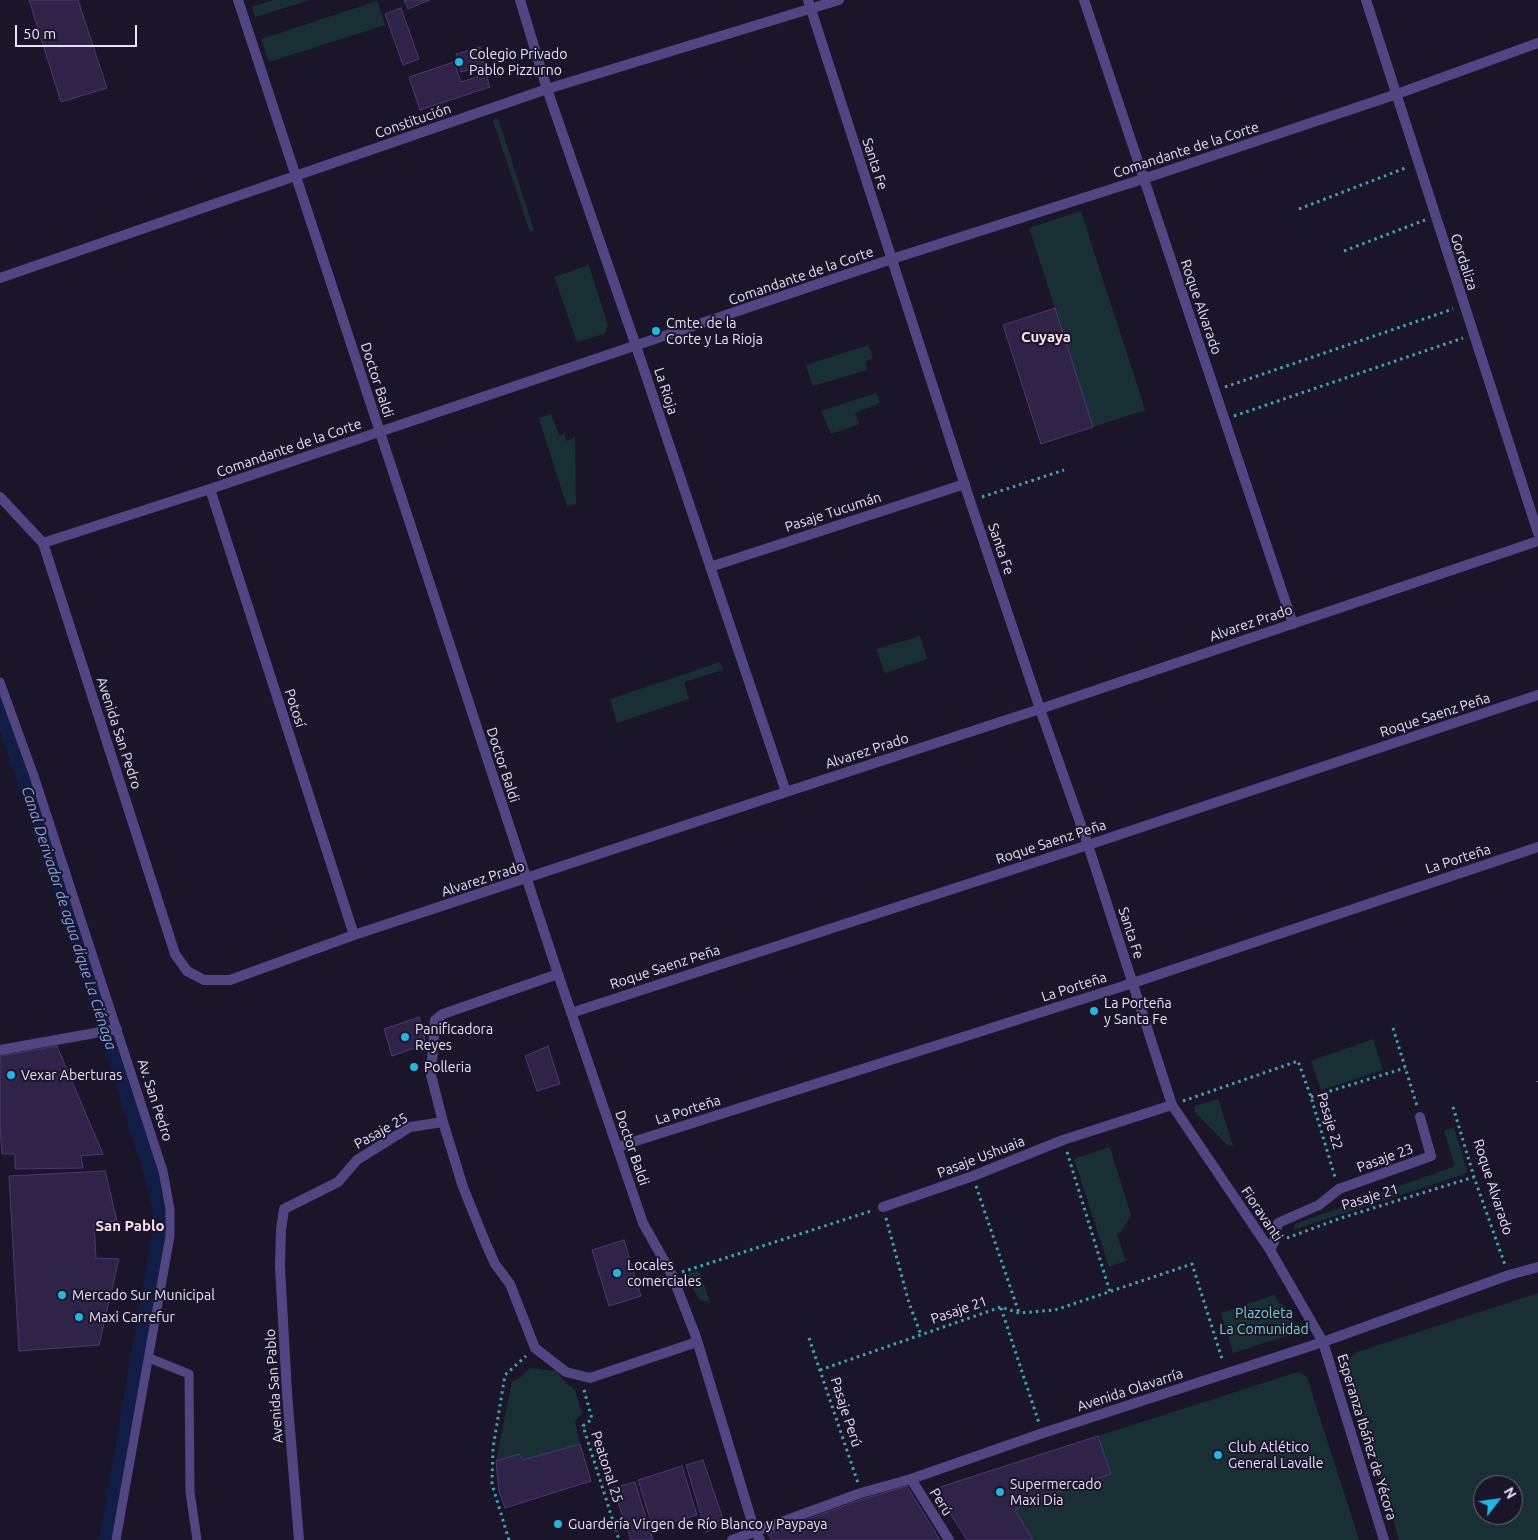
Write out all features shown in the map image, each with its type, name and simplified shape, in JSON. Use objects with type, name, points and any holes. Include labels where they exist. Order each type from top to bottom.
[{"type":"street","name":"Doctor Baldi","points":[[238,0],[571,1013],[643,1223],[672,1275],[697,1342],[758,1536]]},
{"type":"street","name":"La Rioja","points":[[520,0],[547,89],[636,346],[786,792]]},
{"type":"street","name":"Constitución","points":[[0,278],[547,89],[809,5],[838,0]]},
{"type":"street","name":"Roque Alvarado","points":[[1084,0],[1293,624]]},
{"type":"street","name":"Gordaliza","points":[[1366,0],[1538,533]]},
{"type":"street","name":"Santa Fe","points":[[809,5],[970,501],[1088,845],[1172,1105]]},
{"type":"street","name":"Comandante de la Corte","points":[[43,543],[210,489],[892,259],[1144,180],[1397,94],[1538,43]]},
{"type":"street","name":"Pasaje Tucumán","points":[[710,567],[965,484]]},
{"type":"street","name":"Potosí","points":[[210,489],[354,935]]},
{"type":"street","name":"Avenida San Pedro","points":[[0,497],[43,543],[175,954],[187,971],[204,980]]},
{"type":"street","name":"Alvarez Prado","points":[[204,980],[230,980],[354,935],[1040,709],[1538,541]]},
{"type":"street","name":"Roque Saenz Peña","points":[[571,1013],[1088,845],[1538,695]]},
{"type":"street","name":"La Porteña","points":[[617,1147],[1133,983],[1538,847]]},
{"type":"street","points":[[558,974],[443,1014],[435,1020],[431,1075],[463,1187],[495,1264],[510,1284],[535,1348],[566,1372],[590,1378],[697,1342]]},
{"type":"street","points":[[0,1050],[117,1029]]},
{"type":"street","name":"Pasaje Ushuaia","points":[[883,1207],[973,1176],[1063,1140],[1172,1105]]},
{"type":"street","name":"Fioravanti","points":[[1172,1105],[1272,1246],[1323,1342]]},
{"type":"street","name":"Pasaje 23","points":[[1339,1189],[1431,1156],[1420,1117]]},
{"type":"street","name":"Pasaje 25","points":[[281,1230],[284,1209],[338,1182],[357,1160],[410,1127],[443,1122]]},
{"type":"street","points":[[1272,1246],[1278,1223],[1319,1205],[1339,1189]]},
{"type":"street","name":"Avenida San Pablo","points":[[281,1230],[281,1286],[299,1540]]},
{"type":"street","name":"Avenida Olavarría","points":[[732,1540],[758,1536],[861,1493],[911,1479],[1226,1372],[1323,1342],[1508,1275],[1538,1267]]},
{"type":"street","name":"Esperanza Ibáñez de Yécora","points":[[1323,1342],[1384,1540]]},
{"type":"street","name":"Perú","points":[[911,1479],[949,1540]]},
{"type":"lane","name":"Av. San Pedro","points":[[0,682],[34,776],[164,1171],[170,1209],[170,1236],[116,1540]]},
{"type":"lane","points":[[149,1358],[190,1374],[190,1492],[197,1540]]},
{"type":"path","points":[[1299,209],[1418,163]]},
{"type":"path","points":[[1344,251],[1435,217]]},
{"type":"path","points":[[1215,390],[1464,306]]},
{"type":"path","points":[[1224,419],[1473,334]]},
{"type":"path","points":[[970,501],[1064,470]]},
{"type":"path","points":[[1393,1028],[1420,1117]]},
{"type":"path","name":"Pasaje 22","points":[[1172,1105],[1298,1061],[1311,1096],[1339,1189]]},
{"type":"path","points":[[1311,1096],[1405,1068]]},
{"type":"path","name":"Roque Alvarado","points":[[1453,1107],[1474,1177],[1508,1275]]},
{"type":"path","points":[[1063,1140],[1110,1292]]},
{"type":"path","points":[[973,1176],[1019,1313]]},
{"type":"path","name":"Pasaje 21","points":[[1272,1246],[1341,1218],[1474,1177]]},
{"type":"path","points":[[672,1275],[883,1207],[920,1335]]},
{"type":"path","name":"Pasaje 21","points":[[820,1370],[1001,1307],[1019,1313],[1055,1310],[1192,1264],[1226,1372]]},
{"type":"path","points":[[1001,1307],[1043,1433]]},
{"type":"path","name":"Pasaje Perú","points":[[809,1338],[861,1493]]},
{"type":"path","points":[[509,1540],[492,1484],[493,1448],[505,1376],[535,1348]]},
{"type":"path","name":"Peatonal 25","points":[[580,1376],[592,1419],[582,1426],[619,1540]]},
{"type":"green space","points":[[274,0],[310,0],[255,17],[252,7]]},
{"type":"green space","points":[[377,1],[385,25],[269,62],[261,39]]},
{"type":"green space","points":[[498,118],[534,230],[530,232],[493,120]]},
{"type":"green space","points":[[1081,211],[1145,410],[1093,427],[1029,228]]},
{"type":"green space","points":[[589,265],[608,326],[604,334],[577,342],[554,277]]},
{"type":"green space","points":[[868,345],[873,358],[865,362],[867,370],[813,386],[806,365]]},
{"type":"green space","points":[[876,393],[880,403],[855,413],[859,424],[831,434],[821,411]]},
{"type":"green space","points":[[551,414],[559,435],[564,434],[566,441],[575,437],[576,504],[567,507],[539,418]]},
{"type":"green space","points":[[920,636],[927,659],[885,673],[876,649]]},
{"type":"green space","points":[[720,662],[723,670],[684,682],[689,699],[617,723],[610,699]]},
{"type":"green space","points":[[1373,1039],[1383,1070],[1321,1090],[1311,1061]]},
{"type":"green space","points":[[1218,1099],[1233,1146],[1227,1145],[1195,1112],[1195,1106]]},
{"type":"green space","points":[[1454,1127],[1467,1171],[1465,1174],[1293,1230],[1295,1224],[1455,1166],[1444,1131]]},
{"type":"green space","points":[[1110,1147],[1131,1216],[1120,1233],[1117,1234],[1126,1261],[1109,1267],[1074,1159]]},
{"type":"green space","points":[[699,1270],[710,1303],[699,1299],[685,1275]]},
{"type":"green space","points":[[1538,1293],[1538,1540],[1399,1540],[1346,1364],[1354,1353]]},
{"type":"green space","name":"Plazoleta La Comunidad","points":[[1274,1295],[1279,1303],[1285,1306],[1296,1325],[1293,1334],[1233,1353],[1221,1313]]},
{"type":"green space","points":[[530,1368],[556,1371],[575,1390],[582,1413],[575,1421],[580,1444],[523,1460],[519,1454],[496,1461],[512,1381],[518,1379]]},
{"type":"green space","name":"Club Atlético General Lavalle","points":[[1298,1372],[1307,1377],[1359,1540],[1033,1540],[1015,1510],[1030,1502],[1110,1475],[1098,1436]]},
{"type":"water","name":"Canal Derivador de agua dique La Ciénaga","points":[[0,686],[67,884],[160,1174],[168,1210],[165,1240],[113,1540],[99,1540],[151,1239],[153,1211],[145,1178],[53,889],[0,731]]},
{"type":"building","points":[[29,0],[78,0],[107,88],[61,102]]},
{"type":"building","points":[[404,0],[430,0],[408,9]]},
{"type":"building","points":[[401,8],[419,59],[403,65],[385,14]]},
{"type":"building","points":[[480,47],[485,66],[461,72],[456,54]]},
{"type":"building","points":[[454,62],[461,82],[486,74],[490,87],[420,110],[409,77]]},
{"type":"building","points":[[1055,308],[1093,427],[1041,444],[1003,325]]},
{"type":"building","name":"Panificadora Reyes","points":[[419,1017],[426,1044],[392,1056],[384,1029]]},
{"type":"building","points":[[57,1046],[103,1154],[81,1156],[83,1168],[15,1169],[15,1154],[2,1154],[0,1056]]},
{"type":"building","points":[[548,1046],[560,1084],[537,1091],[525,1056]]},
{"type":"building","points":[[105,1171],[117,1221],[94,1223],[96,1258],[119,1259],[99,1345],[19,1351],[9,1176]]},
{"type":"building","name":"Locales comerciales","points":[[624,1240],[641,1296],[609,1306],[592,1250]]},
{"type":"building","name":"Supermercado Maxi Dia","points":[[1098,1436],[1111,1474],[1030,1502],[1015,1510],[1033,1540],[967,1540],[939,1496],[940,1487]]},
{"type":"building","points":[[580,1444],[591,1481],[505,1508],[499,1491],[496,1461],[519,1454],[523,1460]]},
{"type":"building","points":[[703,1460],[724,1522],[722,1526],[706,1532],[686,1465]]},
{"type":"building","points":[[682,1466],[697,1515],[653,1528],[638,1480]]},
{"type":"building","points":[[635,1482],[653,1540],[631,1540],[613,1488]]},
{"type":"building","points":[[907,1486],[940,1540],[772,1540],[768,1534],[863,1499]]},
{"type":"place","name":"Colegio Privado Pablo Pizzurno","points":[[459,62]]},
{"type":"place","name":"Cmte. de la Corte y La Rioja","points":[[656,331]]},
{"type":"place","name":"La Porteña y Santa Fe","points":[[1094,1011]]},
{"type":"place","name":"Panificadora Reyes","points":[[405,1037]]},
{"type":"place","name":"Polleria","points":[[414,1067]]},
{"type":"place","name":"Vexar Aberturas","points":[[11,1075]]},
{"type":"place","name":"Locales comerciales","points":[[617,1273]]},
{"type":"place","name":"Mercado Sur Municipal","points":[[62,1295]]},
{"type":"place","name":"Maxi Carrefur","points":[[79,1317]]},
{"type":"place","name":"Club Atlético General Lavalle","points":[[1218,1455]]},
{"type":"place","name":"Supermercado Maxi Dia","points":[[1000,1492]]},
{"type":"place","name":"Guardería Virgen de Río Blanco y Paypaya","points":[[558,1524]]},
{"type":"district","name":"Cuyaya","points":[[1046,337]]},
{"type":"district","name":"San Pablo","points":[[130,1226]]}]
